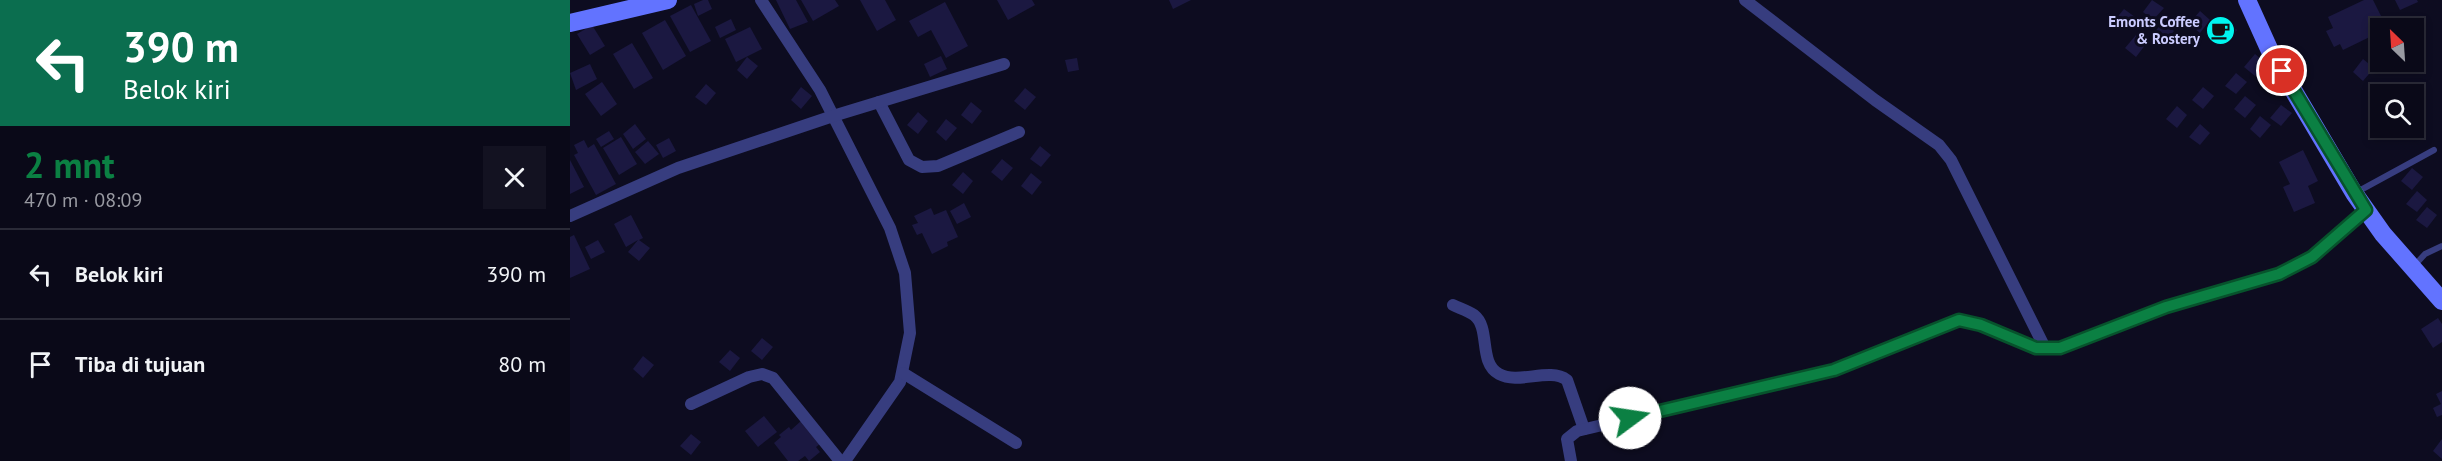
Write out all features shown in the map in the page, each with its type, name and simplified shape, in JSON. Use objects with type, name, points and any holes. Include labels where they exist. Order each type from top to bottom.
[{"type":"street","points":[[570,23],[668,0]]},
{"type":"street","points":[[691,404],[749,377],[762,374],[773,378],[843,461],[892,396],[903,373],[910,333],[908,300],[901,258],[890,228],[820,90],[761,0]]},
{"type":"street","points":[[1745,0],[1939,145],[1951,160],[2045,348]]},
{"type":"street","points":[[2247,0],[2270,51],[2354,194],[2411,268],[2442,300]]},
{"type":"street","points":[[570,216],[678,168],[834,116],[1004,64]]},
{"type":"street","points":[[879,102],[909,160],[922,167],[938,166],[1019,132]]},
{"type":"street","points":[[1571,461],[1567,439],[1584,429],[1834,370],[1959,320],[1981,325],[2036,348],[2060,348],[2166,307],[2279,274],[2312,257],[2366,210]]},
{"type":"street","points":[[1453,305],[1474,316],[1481,324],[1490,364],[1499,374],[1519,377],[1560,375],[1567,380],[1584,429]]},
{"type":"street","points":[[903,373],[1016,443]]},
{"type":"lane","points":[[2354,194],[2434,150]]},
{"type":"lane","points":[[2411,268],[2425,254],[2442,246]]},
{"type":"building","points":[[708,0],[712,9],[698,16],[694,4]]},
{"type":"building","points":[[776,0],[796,0],[808,22],[790,29]]},
{"type":"building","points":[[801,0],[835,0],[839,6],[813,21]]},
{"type":"building","points":[[860,0],[885,0],[896,20],[877,31]]},
{"type":"building","points":[[997,0],[1032,0],[1035,5],[1008,20]]},
{"type":"building","points":[[1169,0],[1191,0],[1173,9]]},
{"type":"building","points":[[2152,0],[2164,8],[2153,20],[2143,12]]},
{"type":"building","points":[[2364,0],[2373,0],[2382,18],[2370,18],[2370,37],[2343,50],[2340,44],[2334,47],[2326,31],[2333,28],[2328,17]]},
{"type":"building","points":[[2395,0],[2417,0],[2418,2],[2400,10]]},
{"type":"building","points":[[945,2],[968,46],[946,58],[931,30],[918,37],[909,21]]},
{"type":"building","points":[[691,5],[711,41],[690,52],[670,16]]},
{"type":"building","points":[[2124,9],[2135,17],[2124,30],[2114,21]]},
{"type":"building","points":[[2200,11],[2210,20],[2200,33],[2189,24]]},
{"type":"building","points":[[731,19],[736,30],[720,38],[715,27]]},
{"type":"building","points":[[665,20],[686,56],[663,70],[642,33]]},
{"type":"building","points":[[2226,21],[2237,30],[2226,42],[2215,34]]},
{"type":"building","points":[[2163,22],[2174,31],[2163,44],[2152,35]]},
{"type":"building","points":[[592,25],[605,46],[590,55],[577,34]]},
{"type":"building","points":[[750,27],[762,49],[736,62],[725,39]]},
{"type":"building","points":[[2136,35],[2146,44],[2136,57],[2125,48]]},
{"type":"building","points":[[632,43],[653,78],[634,89],[613,54]]},
{"type":"building","points":[[2255,54],[2266,63],[2255,76],[2244,67]]},
{"type":"building","points":[[941,56],[947,69],[930,77],[924,64]]},
{"type":"building","points":[[747,57],[758,66],[747,79],[737,70]]},
{"type":"building","points":[[1077,58],[1079,70],[1068,72],[1065,60]]},
{"type":"building","points":[[2363,59],[2370,65],[2371,72],[2363,81],[2353,72]]},
{"type":"building","points":[[590,64],[597,79],[576,90],[570,73]]},
{"type":"building","points":[[2236,73],[2247,82],[2236,94],[2225,86]]},
{"type":"building","points":[[602,82],[617,104],[601,116],[585,94]]},
{"type":"building","points":[[706,84],[716,93],[706,105],[695,97]]},
{"type":"building","points":[[801,87],[812,96],[801,109],[791,100]]},
{"type":"building","points":[[2203,87],[2214,96],[2203,109],[2192,100]]},
{"type":"building","points":[[1025,88],[1036,97],[1025,110],[1014,101]]},
{"type":"building","points":[[2245,96],[2256,105],[2245,118],[2234,109]]},
{"type":"building","points":[[971,102],[982,111],[972,124],[961,115]]},
{"type":"building","points":[[2281,105],[2292,113],[2281,126],[2270,118]]},
{"type":"building","points":[[2177,106],[2187,115],[2177,128],[2166,119]]},
{"type":"building","points":[[918,112],[928,121],[918,134],[907,125]]},
{"type":"building","points":[[2260,116],[2271,125],[2260,138],[2250,129]]},
{"type":"building","points":[[946,119],[957,128],[946,141],[936,132]]},
{"type":"building","points":[[635,124],[646,139],[633,149],[623,134]]},
{"type":"building","points":[[2200,124],[2210,133],[2200,145],[2189,137]]},
{"type":"building","points":[[609,131],[614,139],[601,147],[596,139]]},
{"type":"building","points":[[621,137],[637,164],[619,175],[603,148]]},
{"type":"building","points":[[669,138],[676,151],[663,158],[656,145]]},
{"type":"building","points":[[584,140],[588,148],[594,144],[616,184],[596,195],[574,155],[578,153],[574,145]]},
{"type":"building","points":[[648,141],[659,154],[645,164],[635,152]]},
{"type":"building","points":[[1040,146],[1051,155],[1041,167],[1030,159]]},
{"type":"building","points":[[2303,150],[2318,181],[2308,186],[2315,203],[2294,212],[2283,187],[2290,184],[2279,162]]},
{"type":"building","points":[[1002,159],[1013,168],[1002,181],[991,172]]},
{"type":"building","points":[[570,160],[584,187],[570,194]]},
{"type":"building","points":[[2412,168],[2423,177],[2412,190],[2401,181]]},
{"type":"building","points":[[963,172],[973,181],[963,194],[952,185]]},
{"type":"building","points":[[1031,173],[1042,182],[1032,195],[1021,186]]},
{"type":"building","points":[[2417,191],[2427,200],[2417,212],[2406,204]]},
{"type":"building","points":[[964,203],[971,217],[957,224],[950,211]]},
{"type":"building","points":[[2427,207],[2437,215],[2427,228],[2416,220]]},
{"type":"building","points":[[931,208],[934,215],[946,210],[958,237],[947,242],[948,246],[932,254],[922,233],[917,235],[912,225],[918,223],[914,216]]},
{"type":"building","points":[[631,215],[643,238],[639,240],[650,248],[639,261],[628,252],[638,240],[626,247],[614,224]]},
{"type":"building","points":[[574,235],[590,269],[570,278],[570,237]]},
{"type":"building","points":[[598,240],[605,252],[591,259],[585,247]]},
{"type":"building","points":[[2438,318],[2442,324],[2442,342],[2433,348],[2421,329]]},
{"type":"building","points":[[762,338],[773,347],[762,360],[751,351]]},
{"type":"building","points":[[730,350],[740,358],[730,371],[719,362]]},
{"type":"building","points":[[643,356],[654,365],[643,378],[633,369]]},
{"type":"building","points":[[2442,391],[2442,415],[2437,417],[2433,408],[2441,404],[2436,394]]},
{"type":"building","points":[[764,416],[777,432],[758,447],[745,431]]},
{"type":"building","points":[[801,421],[820,444],[816,447],[820,452],[809,461],[805,456],[798,461],[788,461],[774,443],[781,437],[779,435],[789,427],[791,430]]},
{"type":"building","points":[[691,434],[701,442],[691,455],[680,446]]},
{"type":"building","points":[[2442,439],[2442,459],[2433,451]]},
{"type":"place","name":"Emonts Coffee & Rostery","points":[[2221,30]]},
{"type":"route","points":[[1630,418],[1834,370],[1959,320],[1981,325],[2036,348],[2060,348],[2166,307],[2279,274],[2312,257],[2366,210],[2354,194],[2282,71]]}]
